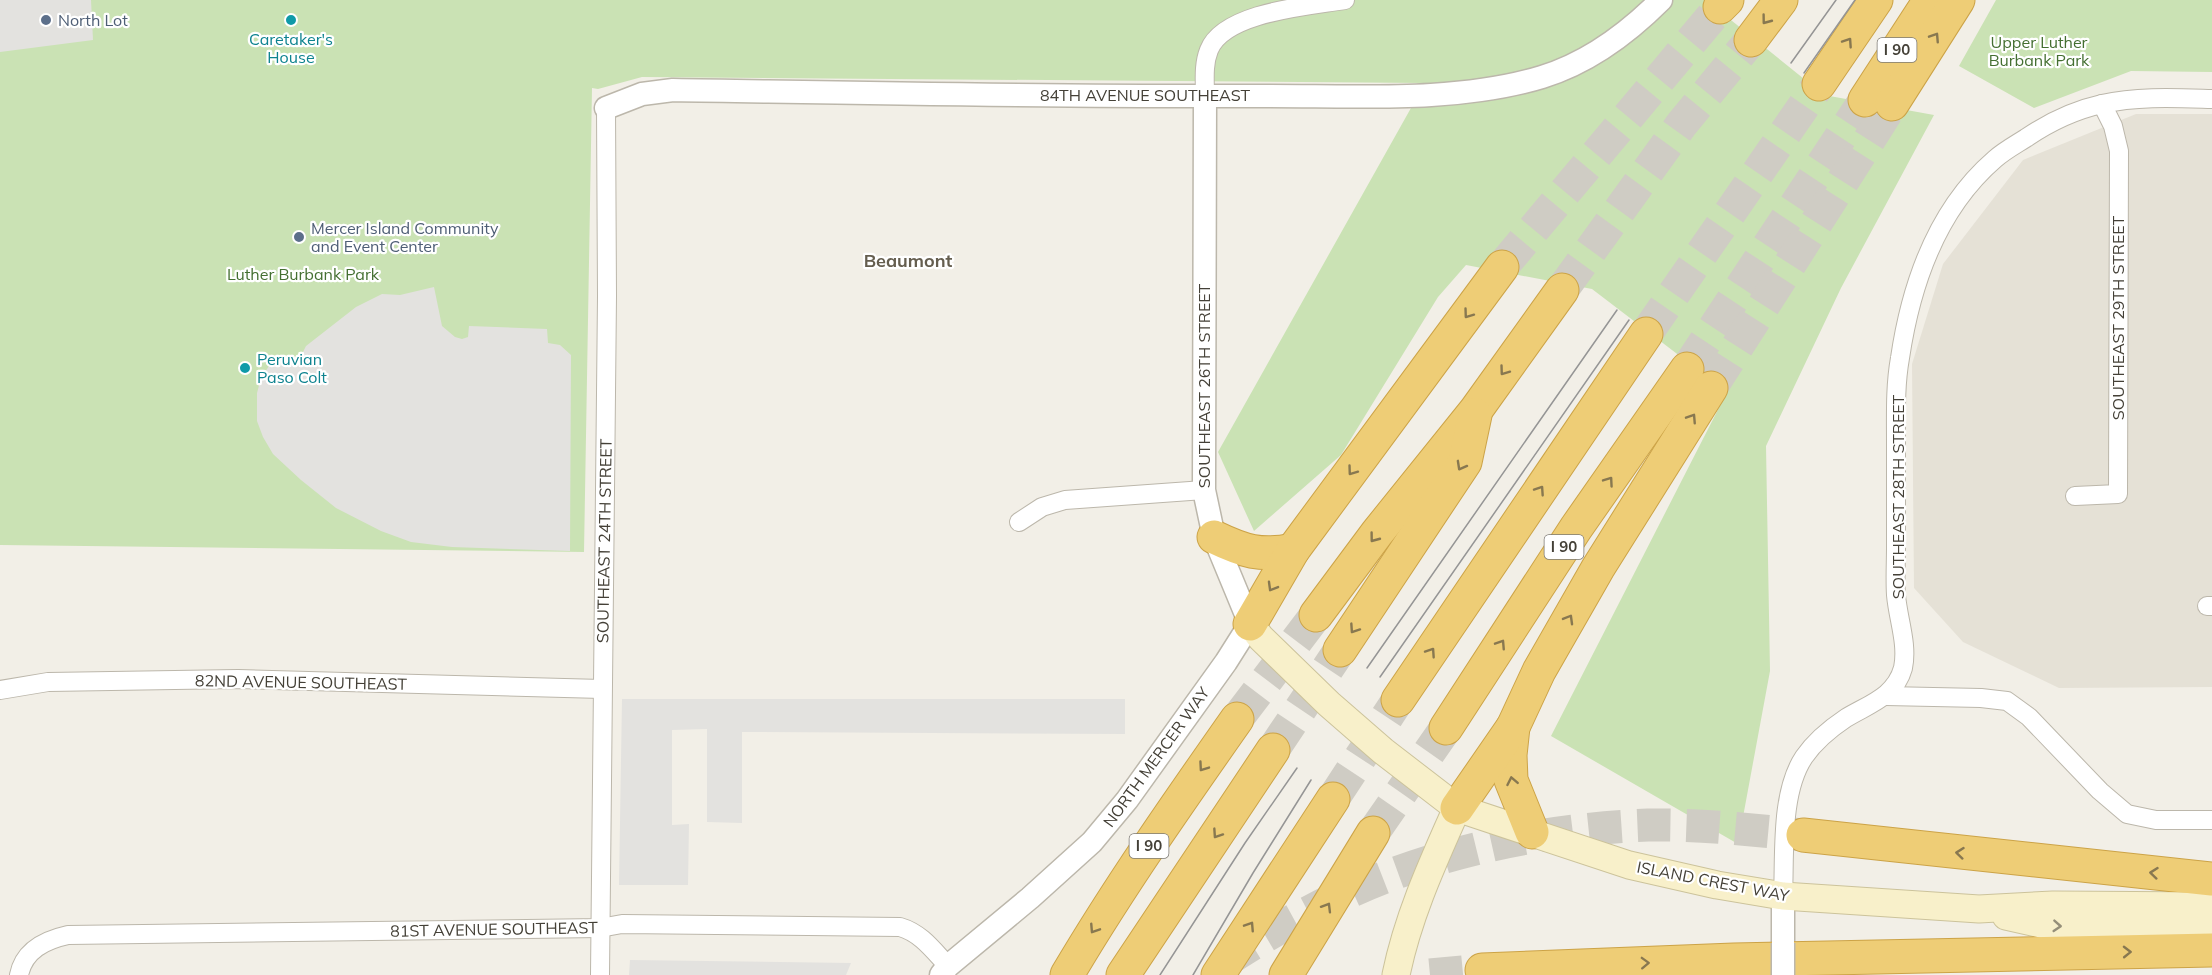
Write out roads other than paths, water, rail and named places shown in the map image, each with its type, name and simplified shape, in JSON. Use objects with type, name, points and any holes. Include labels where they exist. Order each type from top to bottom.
[{"type":"highway","points":[[1751,40],[1781,0]]},
{"type":"highway","points":[[1819,84],[1876,0]]},
{"type":"highway","name":"I 90","points":[[1930,0],[1878,102],[1958,0]]},
{"type":"highway","points":[[1251,624],[1293,550],[1502,267]]},
{"type":"highway","points":[[1316,615],[1377,533],[1476,410],[1562,290]]},
{"type":"highway","points":[[1398,700],[1646,334]]},
{"type":"highway","name":"I 90","points":[[1446,728],[1576,528],[1699,378],[1598,568],[1539,671],[1513,727]]},
{"type":"highway","points":[[1340,650],[1465,462],[1476,410]]},
{"type":"highway","points":[[1214,537],[1238,549],[1264,554],[1293,550]]},
{"type":"highway","name":"I 90","points":[[1067,975],[1167,819],[1237,720]]},
{"type":"highway","points":[[1457,808],[1513,727]]},
{"type":"highway","points":[[1513,727],[1510,780],[1532,832]]},
{"type":"highway","points":[[1123,975],[1273,750]]},
{"type":"highway","points":[[1218,975],[1333,798]]},
{"type":"highway","points":[[1286,975],[1373,833]]},
{"type":"highway","points":[[1803,835],[2212,879]]},
{"type":"highway","points":[[1482,970],[1734,960],[2212,950]]},
{"type":"highway","points":[[1788,975],[2005,955]]},
{"type":"main road","name":"SOUTHEAST 26TH STREET","points":[[1251,624],[1261,639],[1329,704],[1383,751],[1457,808]]},
{"type":"main road","name":"ISLAND CREST WAY","points":[[1457,808],[1629,865],[1717,885],[1783,896],[1979,909],[2053,904],[2212,906]]},
{"type":"main road","points":[[1396,975],[1403,944],[1420,895],[1457,808]]},
{"type":"main road","name":"ISLAND CREST WAY","points":[[1979,909],[2050,926],[2212,932]]},
{"type":"street","name":"SOUTHEAST 26TH STREET","points":[[1251,624],[1214,537],[1204,490],[1205,62],[1210,47],[1218,36],[1248,18],[1286,9],[1345,0]]},
{"type":"street","name":"84TH AVENUE SOUTHEAST","points":[[606,108],[642,94],[673,90],[1205,96],[1439,95],[1543,77],[1581,62],[1644,17],[1661,0]]},
{"type":"street","points":[[2102,104],[2163,98],[2212,99]]},
{"type":"street","name":"SOUTHEAST 28TH STREET","points":[[1783,975],[1783,896],[1788,804],[1793,781],[1804,758],[1826,733],[1846,718],[1886,696],[1899,680],[1904,664],[1904,645],[1896,595],[1896,396],[1899,360],[1910,305],[1924,261],[1940,228],[1970,184],[1996,157],[2042,127],[2073,113],[2102,104]]},
{"type":"street","name":"SOUTHEAST 29TH STREET","points":[[2075,496],[2118,494],[2119,151],[2113,126],[2102,104]]},
{"type":"street","name":"SOUTHEAST 24TH STREET","points":[[600,975],[607,296],[606,108]]},
{"type":"street","points":[[1019,522],[1042,507],[1065,500],[1204,490]]},
{"type":"street","name":"NORTH MERCER WAY","points":[[944,970],[1092,842],[1127,801],[1251,624]]},
{"type":"street","name":"82ND AVENUE SOUTHEAST","points":[[0,690],[48,682],[238,679],[602,689]]},
{"type":"street","points":[[1886,696],[1981,698],[2007,701],[2029,717],[2100,791],[2127,814],[2156,820],[2212,820]]},
{"type":"street","name":"81ST AVENUE SOUTHEAST","points":[[20,975],[21,967],[30,953],[51,938],[68,935],[600,928],[622,924],[900,927],[911,930],[922,938],[944,970]]},
{"type":"tunnel","points":[[1502,267],[1720,7]]},
{"type":"tunnel","points":[[1562,290],[1681,125],[1751,40]]},
{"type":"tunnel","points":[[1646,334],[1819,84]]},
{"type":"tunnel","points":[[1687,369],[1865,100]]},
{"type":"tunnel","points":[[1711,388],[1892,104]]},
{"type":"tunnel","points":[[1237,719],[1316,615]]},
{"type":"tunnel","points":[[1273,750],[1340,650]]},
{"type":"tunnel","points":[[1333,799],[1398,700]]},
{"type":"tunnel","points":[[1373,833],[1446,728]]},
{"type":"tunnel","points":[[1224,962],[1312,910],[1343,895],[1416,866],[1492,845],[1570,831],[1648,825],[1706,826],[1803,835]]},
{"type":"tunnel","points":[[1430,975],[1482,970]]},
{"type":"tram line","points":[[1791,63],[1836,0]]},
{"type":"tram line","points":[[1804,73],[1855,0]]},
{"type":"tram line","points":[[1367,668],[1617,310]]},
{"type":"tram line","points":[[1380,677],[1629,320]]},
{"type":"tram line","points":[[1160,975],[1245,843],[1297,768]]},
{"type":"tram line","points":[[1193,975],[1311,780]]},
{"type":"place","name":"North Lot","points":[[46,20]]},
{"type":"place","name":"Caretaker's House","points":[[291,20]]},
{"type":"place","name":"Mercer Island Community and Event Center","points":[[299,237]]},
{"type":"place","name":"Peruvian Paso Colt","points":[[245,368]]},
{"type":"district","name":"Beaumont","points":[[908,261]]},
{"type":"park label","name":"Upper Luther Burbank Park","points":[[2039,51]]},
{"type":"park label","name":"Luther Burbank Park","points":[[303,274]]}]
